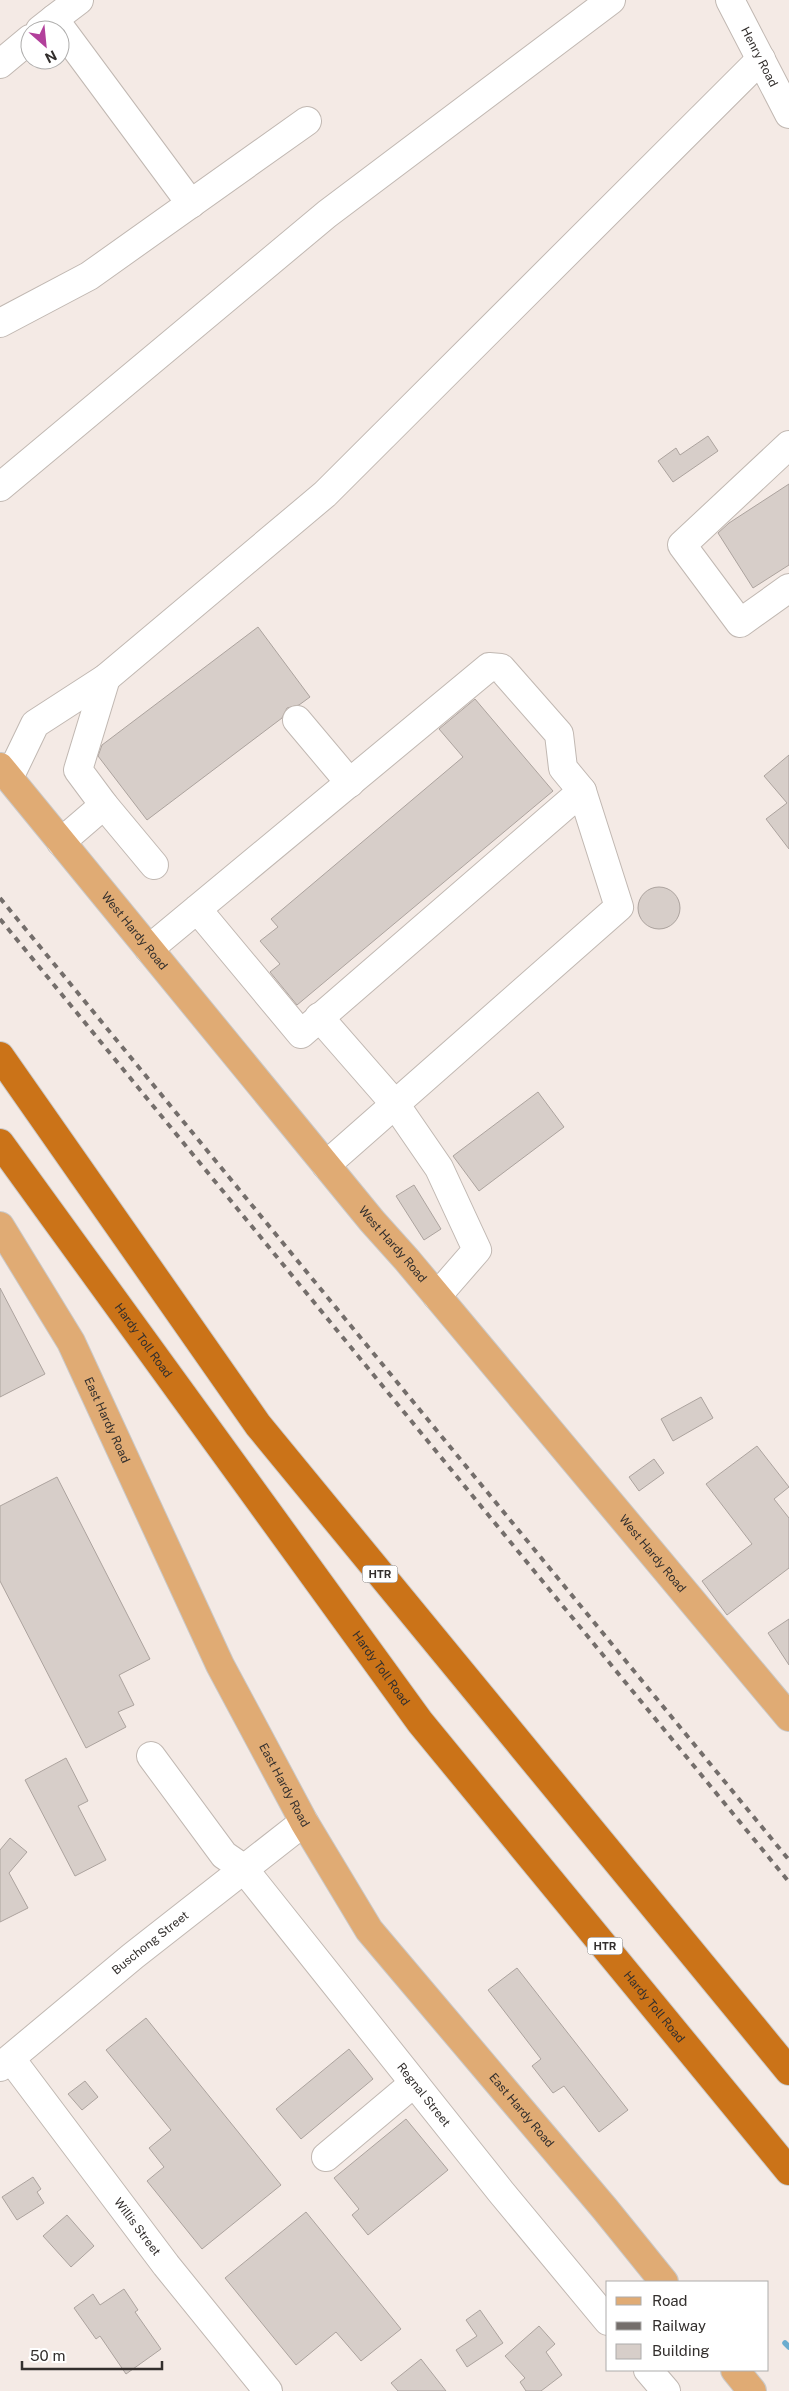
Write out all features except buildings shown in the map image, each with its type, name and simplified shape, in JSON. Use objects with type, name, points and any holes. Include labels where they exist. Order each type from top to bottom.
[{"type":"highway","name":"HTR","points":[[0,1056],[258,1425],[789,2071]]},
{"type":"highway","name":"Hardy Toll Road","points":[[0,1143],[420,1722],[789,2171]]},
{"type":"main road","name":"West Hardy Road","points":[[4,773],[326,1165],[789,1717]]},
{"type":"main road","name":"East Hardy Road","points":[[0,1226],[71,1342],[220,1665],[304,1822],[368,1930],[599,2202],[663,2281]]},
{"type":"main road","points":[[736,2371],[752,2391]]},
{"type":"street","points":[[52,20],[79,0]]},
{"type":"street","points":[[0,487],[328,214],[612,0]]},
{"type":"street","name":"Henry Road","points":[[730,0],[789,114]]},
{"type":"street","points":[[0,64],[20,47]]},
{"type":"street","points":[[70,53],[191,204]]},
{"type":"street","points":[[4,773],[35,724],[106,678],[325,494],[761,59]]},
{"type":"street","points":[[0,323],[89,276],[307,121]]},
{"type":"street","points":[[789,445],[682,546],[740,623],[789,588]]},
{"type":"street","points":[[149,949],[489,668],[500,668],[559,734],[563,768],[582,791],[619,907],[326,1165]]},
{"type":"street","points":[[106,678],[78,770],[104,805],[154,864]]},
{"type":"street","points":[[297,720],[350,783]]},
{"type":"street","points":[[197,909],[301,1034],[582,791]]},
{"type":"street","points":[[61,842],[104,805]]},
{"type":"street","points":[[319,1017],[395,1104],[438,1168],[477,1250],[437,1296]]},
{"type":"street","name":"Regnal Street","points":[[151,1756],[224,1855],[243,1868],[414,2083],[606,2319]]},
{"type":"street","name":"Buschong Street","points":[[5,2063],[133,1956],[304,1822]]},
{"type":"street","name":"Willis Street","points":[[5,2063],[268,2391]]},
{"type":"street","points":[[326,2157],[414,2083]]},
{"type":"street","points":[[649,2371],[666,2391]]},
{"type":"waterway","points":[[785,2343],[789,2347]]},
{"type":"railway","points":[[0,898],[789,1860]]},
{"type":"railway","points":[[0,919],[789,1882]]}]
